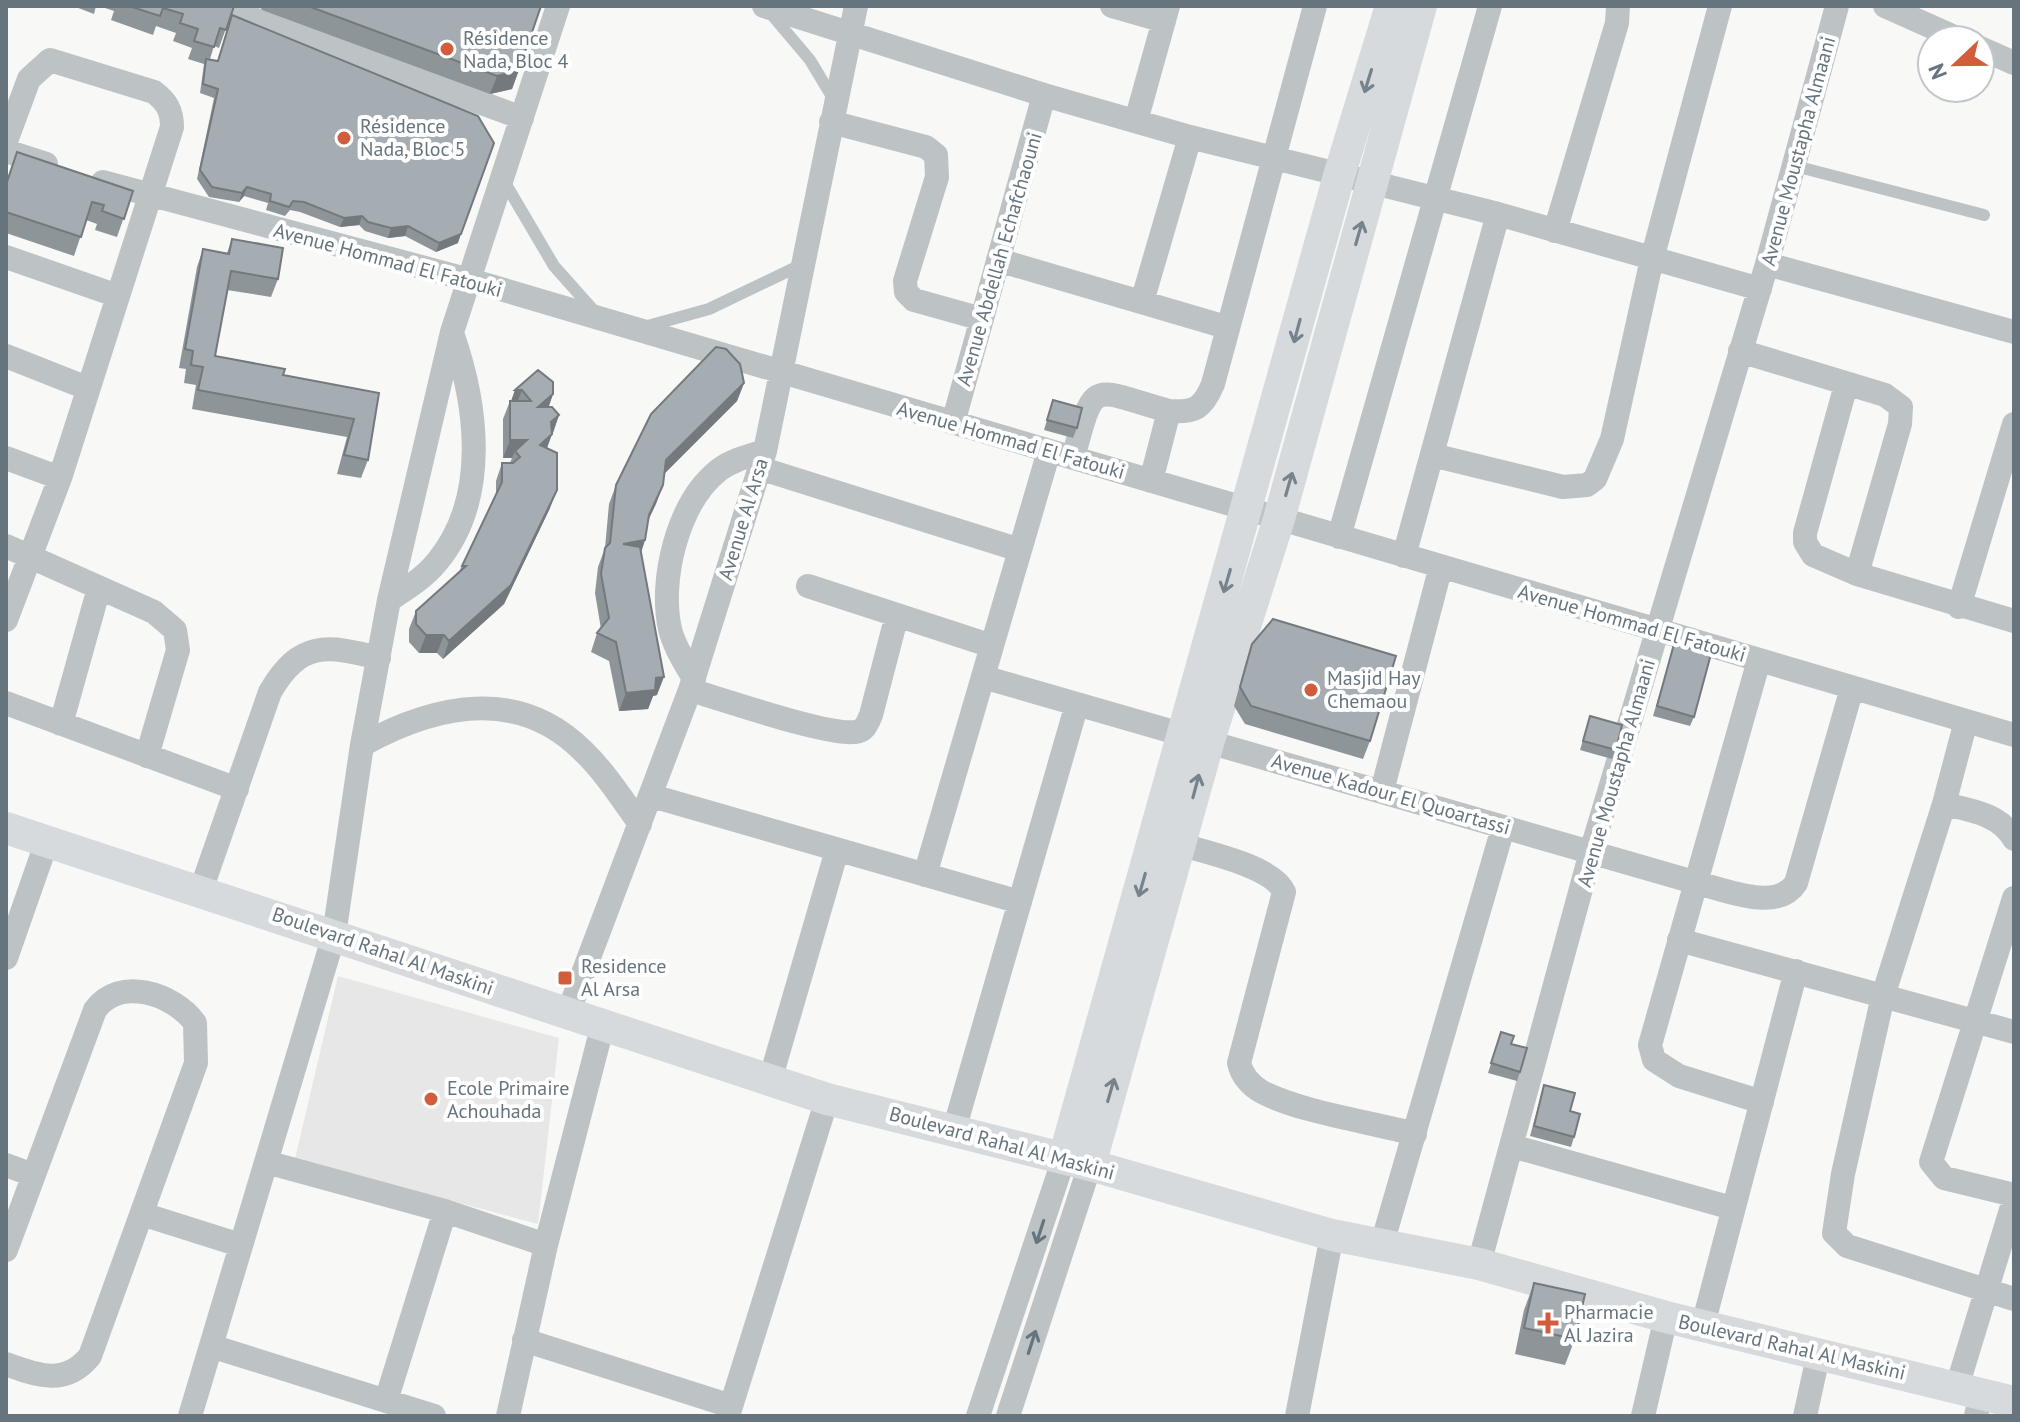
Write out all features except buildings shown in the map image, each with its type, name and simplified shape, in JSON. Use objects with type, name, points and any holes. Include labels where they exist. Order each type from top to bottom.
[{"type":"street","points":[[219,6],[522,118]]},
{"type":"street","points":[[190,1416],[334,935],[362,745],[389,600],[452,332],[504,181],[558,6]]},
{"type":"street","points":[[764,6],[1044,95],[1190,137],[1498,214],[1760,289]]},
{"type":"street","name":"Avenue Al Arsa","points":[[568,1013],[692,684],[762,460],[783,373],[856,6]]},
{"type":"street","points":[[1112,6],[1166,14],[1136,121]]},
{"type":"street","points":[[925,875],[1020,550],[1061,455],[1088,403],[1096,395],[1106,393],[1169,411],[1190,413],[1202,406],[1213,384],[1315,6]]},
{"type":"street","points":[[1008,1416],[1196,736],[1247,509],[1339,176],[1391,6]]},
{"type":"street","points":[[1196,736],[1279,519],[1421,6]]},
{"type":"street","points":[[1339,537],[1490,6]]},
{"type":"street","points":[[1555,231],[1617,23],[1618,6]]},
{"type":"street","points":[[1432,455],[1563,487],[1587,485],[1595,479],[1612,439],[1629,375],[1652,259],[1720,6]]},
{"type":"street","name":"Avenue Moustapha Almaani","points":[[1479,1264],[1591,852],[1760,289],[1837,6]]},
{"type":"street","points":[[1885,6],[1925,24]]},
{"type":"street","points":[[6,141],[29,79],[50,60],[154,92],[170,110],[172,127],[60,478],[17,550],[6,620]]},
{"type":"street","name":"Avenue Abdellah Echafchaouni","points":[[953,423],[1044,95]]},
{"type":"street","points":[[833,112],[926,147],[936,155],[937,177],[905,281],[906,292],[914,300],[982,319]]},
{"type":"street","points":[[1142,302],[1190,137]]},
{"type":"street","name":"Avenue Hommad El Fatouki","points":[[6,151],[148,197],[470,280],[2014,735]]},
{"type":"street","points":[[1404,556],[1498,214]]},
{"type":"street","points":[[6,257],[118,296]]},
{"type":"street","points":[[998,260],[1226,327]]},
{"type":"street","points":[[1767,264],[2014,332]]},
{"type":"street","points":[[389,600],[427,573],[443,554],[466,497],[475,431],[470,392],[452,332]]},
{"type":"street","points":[[1740,351],[1894,400],[1902,416],[1857,574]]},
{"type":"street","points":[[6,356],[87,388]]},
{"type":"street","points":[[1846,385],[1805,542],[1813,555],[1857,574],[2014,621]]},
{"type":"street","points":[[1151,481],[1169,411]]},
{"type":"street","points":[[1959,607],[2014,424]]},
{"type":"street","points":[[6,458],[60,478]]},
{"type":"street","points":[[897,615],[871,715],[865,727],[858,732],[832,730],[692,684],[668,619],[667,582],[688,512],[705,483],[729,464],[762,460],[1020,550]]},
{"type":"street","points":[[17,550],[154,612],[166,620],[178,638],[147,756]]},
{"type":"street","points":[[1382,791],[1441,566]]},
{"type":"street","points":[[808,586],[992,646]]},
{"type":"street","points":[[61,724],[99,588]]},
{"type":"street","points":[[201,890],[270,692],[294,659],[322,648],[337,647],[379,658]]},
{"type":"street","points":[[1759,660],[1650,1045],[1654,1060],[1679,1076],[1762,1102]]},
{"type":"street","name":"Avenue Kadour El Quoartassi","points":[[983,677],[1694,882],[1765,898],[1780,897],[1790,892],[1796,883],[1852,688]]},
{"type":"street","points":[[6,703],[237,789]]},
{"type":"street","points":[[954,1130],[1077,704]]},
{"type":"street","points":[[362,745],[406,723],[446,710],[477,706],[508,709],[540,721],[576,745],[640,824]]},
{"type":"street","points":[[1966,721],[1944,804],[1883,996],[1843,1174],[1835,1236],[1847,1246],[2014,1299]]},
{"type":"street","points":[[652,796],[1020,902]]},
{"type":"street","points":[[1944,804],[1983,813],[2000,822],[2014,839]]},
{"type":"street","name":"Boulevard Rahal Al Maskini","points":[[6,828],[771,1077],[827,1099],[1077,1162],[1332,1235],[1479,1264],[1666,1317],[1819,1352],[1971,1399],[2014,1402]]},
{"type":"street","points":[[1382,1244],[1503,828]]},
{"type":"street","points":[[6,958],[47,841]]},
{"type":"street","points":[[1168,841],[1258,869],[1281,884],[1284,892],[1239,1063],[1248,1081],[1260,1091],[1283,1100],[1415,1134]]},
{"type":"street","points":[[771,1077],[837,850]]},
{"type":"street","points":[[1971,1399],[1985,1290],[2014,1198],[1944,1178],[1931,1162],[2014,898]]},
{"type":"street","points":[[1679,940],[2014,1032]]},
{"type":"street","points":[[1703,1325],[1796,971]]},
{"type":"street","points":[[6,1250],[90,1022],[102,1000],[124,989],[175,1004],[195,1023],[196,1063],[90,1356],[83,1365],[61,1377],[30,1373],[6,1364]]},
{"type":"street","points":[[508,1416],[546,1245],[603,1024]]},
{"type":"street","points":[[524,1340],[730,1411],[827,1099]]},
{"type":"street","points":[[1512,1146],[1732,1208]]},
{"type":"street","points":[[266,1162],[445,1211],[546,1245]]},
{"type":"street","points":[[978,1416],[1077,1162]]},
{"type":"street","points":[[6,1165],[33,1175]]},
{"type":"street","points":[[386,1401],[445,1211]]},
{"type":"street","points":[[142,1214],[240,1245]]},
{"type":"street","points":[[1297,1416],[1332,1235]]},
{"type":"street","points":[[1643,1416],[1666,1317]]},
{"type":"street","points":[[211,1346],[434,1416]]},
{"type":"street","points":[[1805,1416],[1819,1352]]},
{"type":"lane","points":[[764,6],[810,60],[833,112]]},
{"type":"lane","points":[[1795,166],[1984,215]]},
{"type":"lane","points":[[504,181],[554,266],[603,320]]},
{"type":"lane","points":[[633,329],[676,321],[709,309],[803,264]]},
{"type":"shaded area","name":"Ecole Primaire Achouhada","points":[[338,976],[559,1038],[538,1224],[295,1159]]},
{"type":"place","name":"Résidence Nada, Bloc 4","points":[[447,49]]},
{"type":"place","name":"Résidence Nada, Bloc 5","points":[[344,138]]},
{"type":"place","name":"Masjid Hay Chemaou","points":[[1311,690]]},
{"type":"place","name":"Residence Al Arsa","points":[[565,978]]},
{"type":"place","name":"Ecole Primaire Achouhada","points":[[431,1099]]},
{"type":"place","name":"Pharmacie Al Jazira","points":[[1548,1323]]}]
